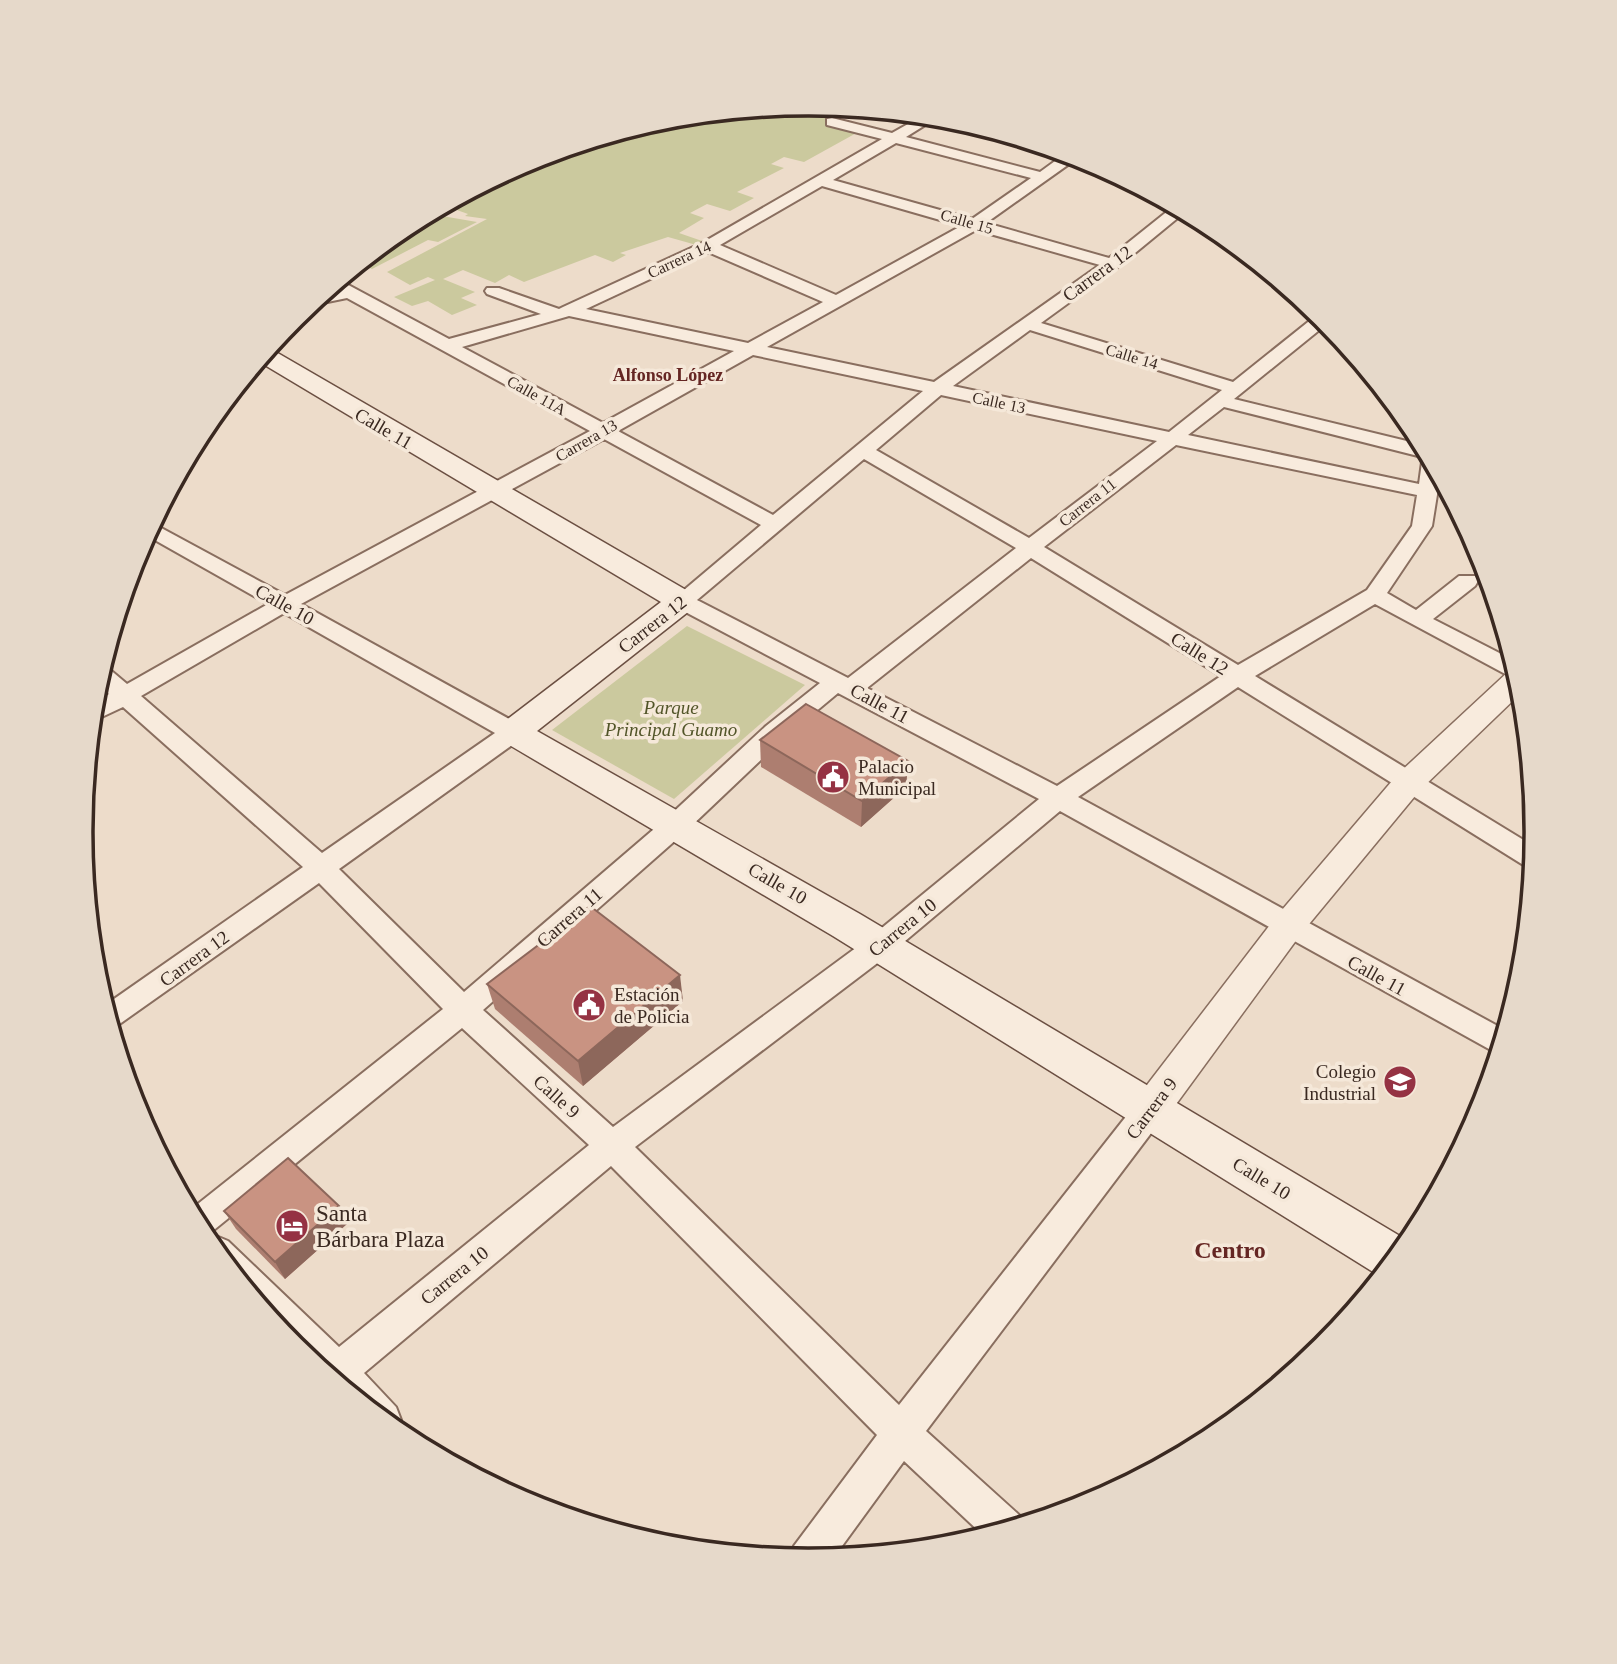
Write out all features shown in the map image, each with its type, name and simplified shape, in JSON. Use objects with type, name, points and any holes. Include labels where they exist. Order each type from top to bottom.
[{"type":"main road","name":"Calle 11","points":[[269,361],[682,601]]},
{"type":"main road","name":"Carrera 12","points":[[513,732],[682,601]]},
{"type":"main road","name":"Calle 10","points":[[513,732],[882,944],[1386,1254]]},
{"type":"street","points":[[832,122],[1044,177]]},
{"type":"street","points":[[895,138],[917,125]]},
{"type":"street","name":"Carrera 14","points":[[448,345],[563,312],[708,246],[895,138]]},
{"type":"street","name":"Carrera 13","points":[[104,707],[284,604],[494,492],[975,223],[1062,163]]},
{"type":"street","name":"Calle 15","points":[[821,181],[1112,264]]},
{"type":"street","name":"Carrera 12","points":[[682,601],[937,389],[1112,264],[1172,216]]},
{"type":"street","points":[[708,246],[836,301]]},
{"type":"street","name":"Calle 11A","points":[[343,289],[776,525]]},
{"type":"street","name":"Calle 13","points":[[493,291],[563,312],[749,348],[1429,492]]},
{"type":"street","name":"Calle 14","points":[[1027,324],[1230,395],[1412,448]]},
{"type":"street","name":"Carrera 11","points":[[206,1218],[463,1010],[677,824],[775,732],[1029,547],[1230,395],[1315,326]]},
{"type":"street","name":"Calle 12","points":[[864,451],[1029,547],[1524,853]]},
{"type":"street","name":"Carrera 10","points":[[338,1371],[612,1146],[882,944],[1059,798],[1237,676],[1375,595],[1422,526],[1430,478]]},
{"type":"street","name":"Calle 10","points":[[158,533],[513,732]]},
{"type":"street","points":[[1418,620],[1467,581]]},
{"type":"street","points":[[1375,595],[1504,664]]},
{"type":"street","name":"Calle 11","points":[[682,601],[1059,798],[1493,1038]]},
{"type":"street","name":"Calle 9","points":[[109,682],[320,867],[463,1010],[612,1146],[901,1433],[997,1522]]},
{"type":"street","name":"Carrera 9","points":[[817,1548],[901,1433],[1288,926],[1409,782],[1509,687]]},
{"type":"street","name":"Carrera 12","points":[[116,1013],[513,732]]},
{"type":"green space","points":[[808,116],[835,117],[827,121],[860,131],[804,162],[784,157],[771,164],[784,168],[737,192],[754,198],[730,211],[707,204],[690,213],[704,218],[679,233],[705,242],[700,246],[668,237],[620,253],[626,255],[613,262],[595,255],[524,282],[509,275],[495,283],[463,270],[443,279],[475,292],[461,298],[477,305],[452,315],[428,301],[412,306],[394,297],[435,280],[428,277],[410,285],[387,272],[487,219],[465,216],[468,214],[456,210],[535,171],[578,154],[669,130],[715,122]]},
{"type":"green space","points":[[444,216],[477,222],[438,242],[428,240],[372,269],[369,267]]},
{"type":"green space","name":"Parque Principal Guamo","points":[[687,626],[805,685],[674,799],[552,730]]},
{"type":"building","points":[[806,704],[908,761],[862,801],[760,740]]},
{"type":"building","name":"Estación de Policia","points":[[590,906],[680,975],[578,1061],[487,984]]},
{"type":"building","name":"Santa Bárbara Plaza","points":[[288,1158],[339,1206],[275,1262],[224,1211]]},
{"type":"place","name":"Palacio Municipal","points":[[833,777]]},
{"type":"place","name":"Estación de Policia","points":[[589,1005]]},
{"type":"place","name":"Colegio Industrial","points":[[1400,1082]]},
{"type":"place","name":"Santa Bárbara Plaza","points":[[292,1226]]},
{"type":"district","name":"Alfonso López","points":[[668,375]]},
{"type":"district","name":"Centro","points":[[1230,1250]]}]
